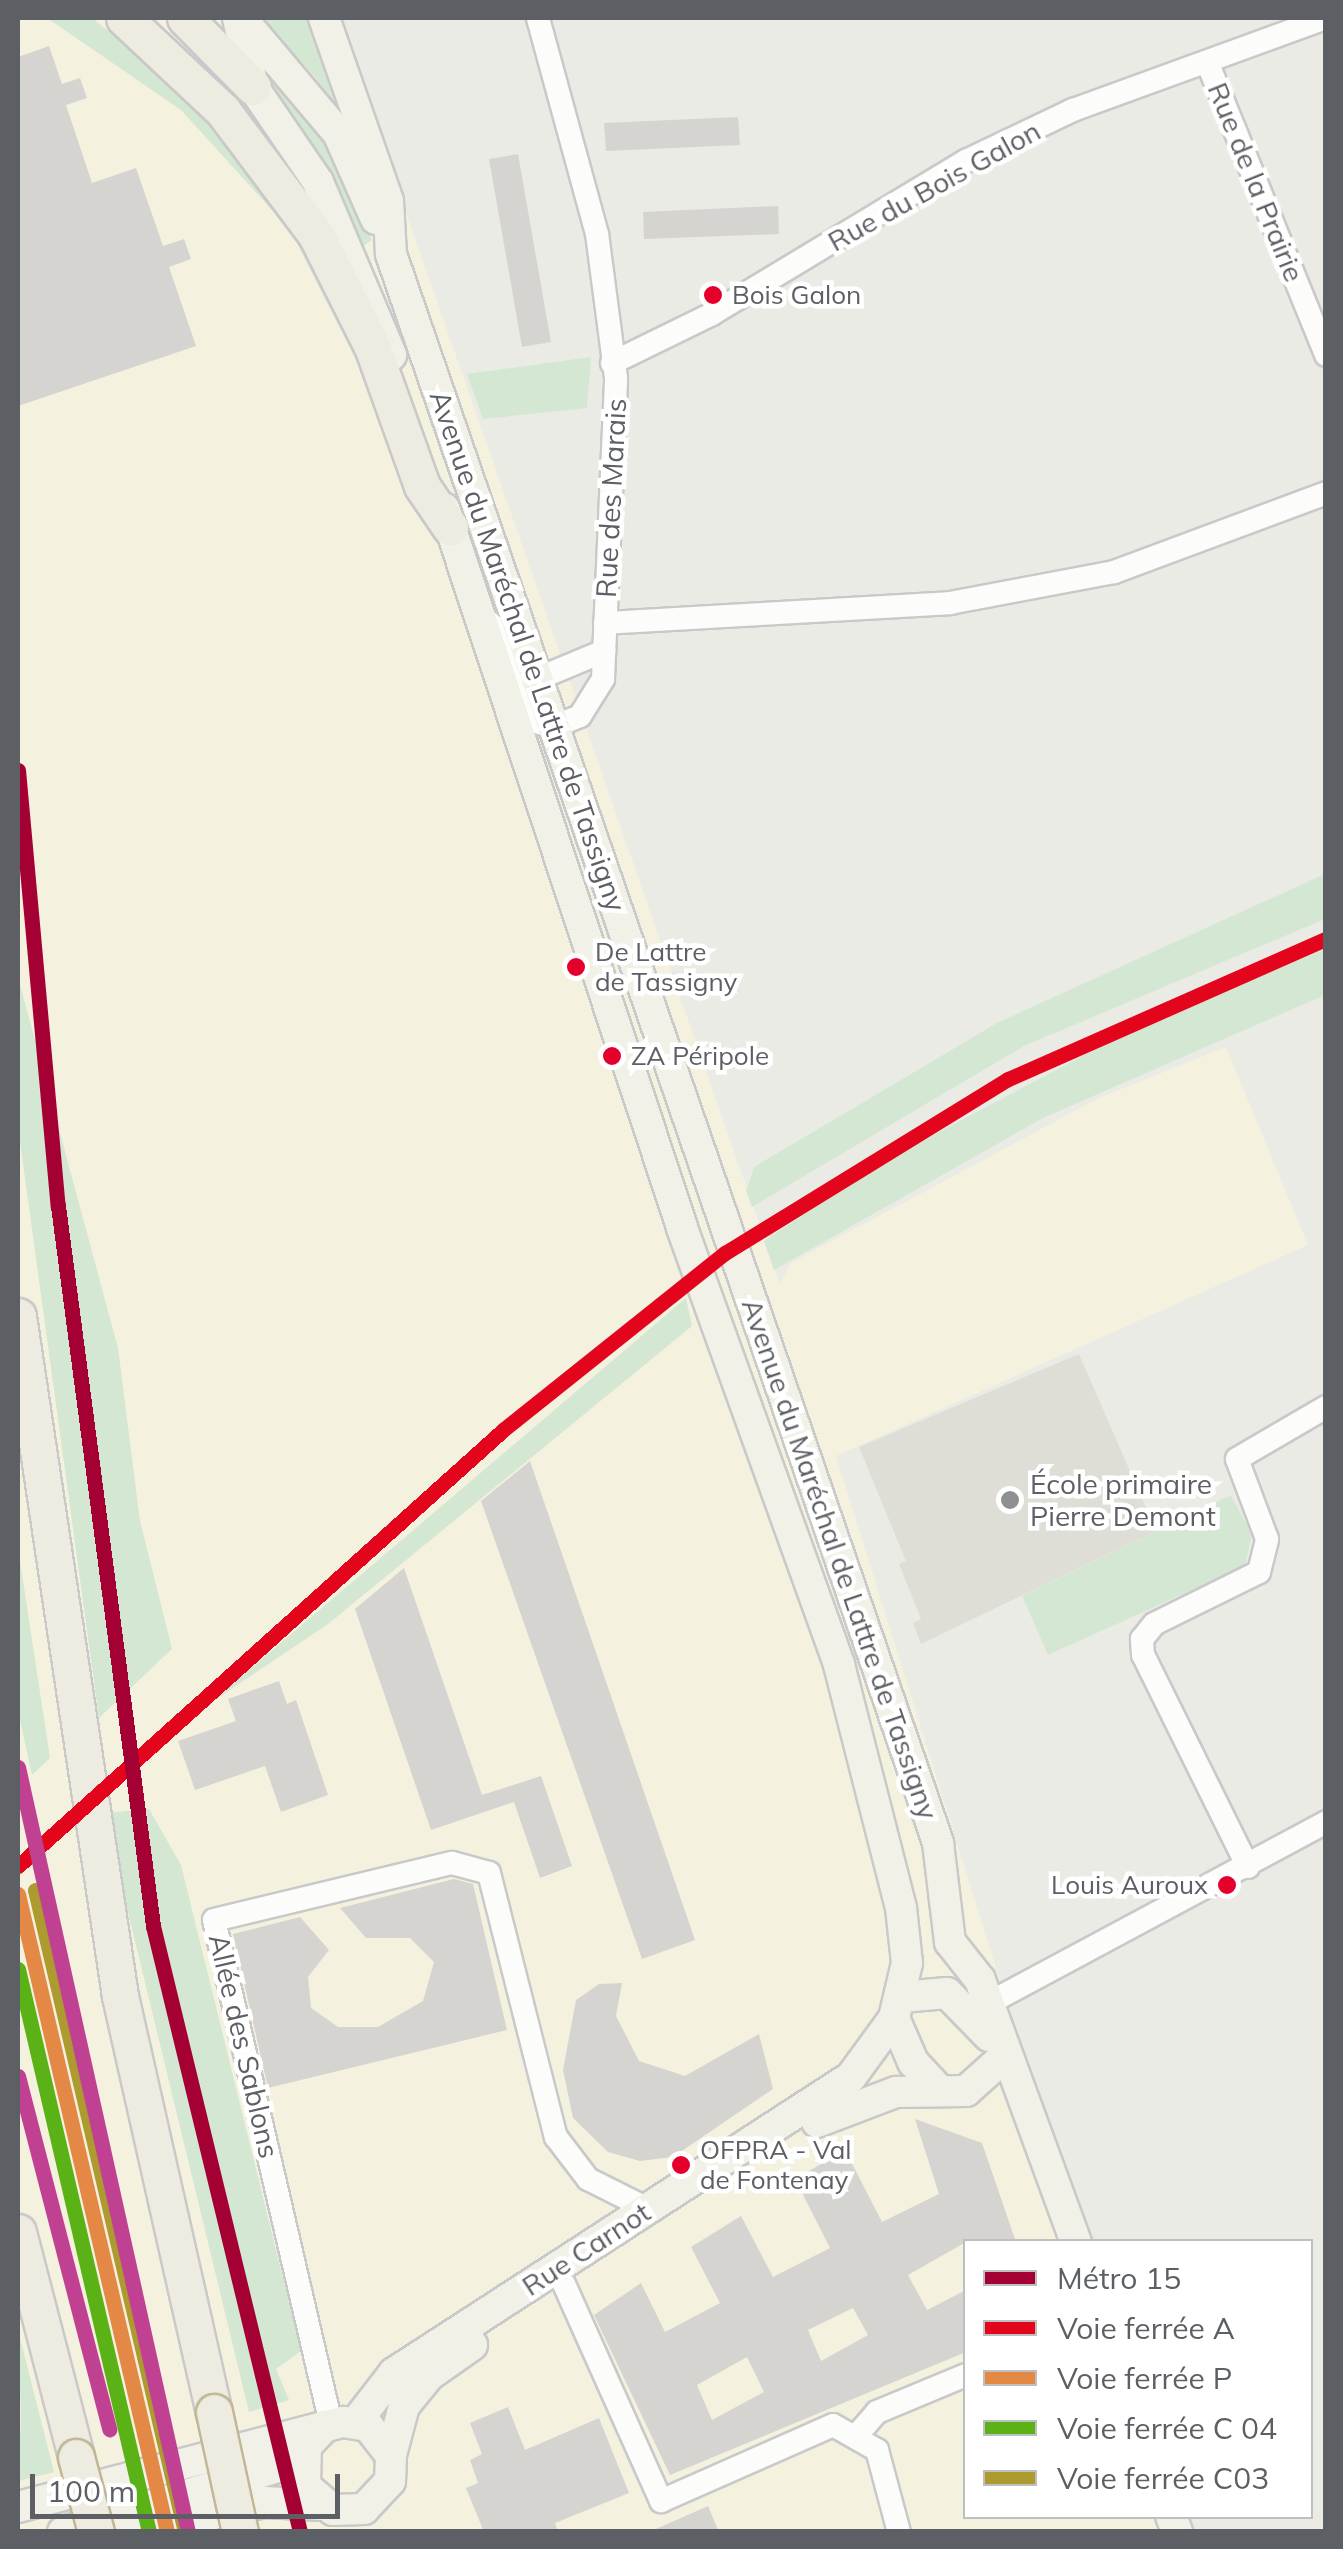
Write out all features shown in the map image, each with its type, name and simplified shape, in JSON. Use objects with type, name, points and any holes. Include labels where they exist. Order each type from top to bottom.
[{"type":"highway","points":[[124,18],[223,111],[316,235],[372,349],[422,486],[450,527]]},
{"type":"highway","points":[[185,18],[253,88]]},
{"type":"highway","points":[[18,1316],[94,1847],[240,2532]]},
{"type":"highway","points":[[18,2232],[96,2532]]},
{"type":"main road","points":[[240,18],[253,88]]},
{"type":"main road","points":[[240,18],[338,133],[392,254]]},
{"type":"main road","name":"Avenue du Maréchal de Lattre de Tassigny","points":[[324,22],[388,201],[392,254],[938,1843],[948,1935],[988,2004],[1004,2057],[1075,2239]]},
{"type":"main road","name":"Avenue du Maréchal de Lattre de Tassigny","points":[[253,88],[318,182],[344,237],[450,527],[682,1227],[839,1664],[901,1908],[898,2007]]},
{"type":"main road","points":[[930,1991],[958,1998],[1004,2057],[973,2088],[939,2090],[912,2062],[898,2007],[930,1991]]},
{"type":"main road","name":"Rue Carnot","points":[[338,2424],[394,2372],[852,2077],[898,2007]]},
{"type":"main road","name":"Rue Carnot","points":[[390,2455],[404,2406],[428,2376],[569,2297],[838,2109],[939,2090]]},
{"type":"main road","points":[[62,2532],[302,2460],[338,2424]]},
{"type":"main road","points":[[18,2507],[338,2424],[378,2434],[390,2455],[390,2481],[371,2520],[323,2506],[264,2502],[138,2532]]},
{"type":"main road","points":[[302,2460],[305,2486],[323,2506]]},
{"type":"street","name":"Rue des Marais","points":[[538,18],[598,234],[612,363],[603,679],[580,716],[553,727]]},
{"type":"street","name":"Rue du Bois Galon","points":[[612,363],[712,314],[966,161],[1072,110],[1208,64],[1326,18]]},
{"type":"street","name":"Rue de la Prairie","points":[[1208,64],[1320,326],[1326,356]]},
{"type":"street","points":[[605,624],[950,603],[1114,572],[1326,492]]},
{"type":"street","points":[[477,611],[502,634],[533,721],[553,727]]},
{"type":"street","points":[[537,679],[604,651]]},
{"type":"street","points":[[1248,1867],[1143,1654],[1142,1639],[1154,1624],[1259,1572],[1267,1540],[1237,1459],[1326,1407]]},
{"type":"street","points":[[988,2004],[1326,1822]]},
{"type":"street","name":"Allée des Sablons","points":[[338,2424],[214,1920],[452,1863],[489,1872],[556,2138],[588,2180],[648,2209]]},
{"type":"street","points":[[569,2297],[661,2501],[805,2434],[832,2426],[857,2435],[877,2450],[899,2532]]},
{"type":"street","points":[[857,2435],[877,2412],[963,2376]]},
{"type":"shaded area","points":[[18,18],[338,18],[780,1283],[791,1263],[1099,1098],[1226,1047],[1308,1245],[836,1456],[1008,2006],[1031,2154],[1062,2239],[963,2239],[963,2519],[1162,2519],[1166,2531],[18,2531]]},
{"type":"shaded area","name":"École primaire Pierre Demont","points":[[1079,1354],[1156,1531],[921,1644],[913,1623],[921,1619],[899,1564],[906,1561],[859,1447]]},
{"type":"green space","points":[[47,18],[92,18],[216,116],[334,283],[365,377],[291,231],[181,110]]},
{"type":"green space","points":[[261,18],[307,18],[326,45],[349,131],[316,78]]},
{"type":"green space","points":[[261,64],[314,125],[348,187],[372,240],[360,248]]},
{"type":"green space","points":[[591,357],[587,408],[483,419],[467,374]]},
{"type":"green space","points":[[1325,874],[1325,919],[1024,1046],[752,1207],[746,1191],[754,1167],[997,1023]]},
{"type":"green space","points":[[1325,949],[1325,995],[1043,1118],[774,1270],[764,1241],[888,1159],[1128,1032]]},
{"type":"green space","points":[[18,977],[118,1348],[140,1521],[172,1649],[99,1718],[18,1127]]},
{"type":"green space","points":[[686,1298],[692,1326],[328,1624],[209,1704]]},
{"type":"green space","points":[[1231,1495],[1252,1535],[1245,1566],[1048,1655],[1022,1596]]},
{"type":"green space","points":[[18,1548],[50,1758],[32,1775],[18,1711]]},
{"type":"green space","points":[[149,1809],[181,1865],[301,2351],[276,2369],[289,2400],[249,2412],[104,1813]]},
{"type":"green space","points":[[18,2330],[54,2472],[18,2481],[21,2417]]},
{"type":"building","points":[[49,46],[62,84],[80,78],[87,98],[66,105],[92,183],[136,168],[163,246],[184,239],[191,259],[169,267],[196,346],[18,406],[18,57]]},
{"type":"building","points":[[738,117],[740,145],[606,151],[604,123]]},
{"type":"building","points":[[518,154],[551,342],[522,347],[489,159]]},
{"type":"building","points":[[778,206],[779,234],[644,239],[643,212]]},
{"type":"building","points":[[530,1461],[695,1940],[642,1959],[481,1501]]},
{"type":"building","points":[[404,1568],[482,1795],[541,1776],[572,1866],[540,1878],[514,1802],[431,1830],[355,1609]]},
{"type":"building","points":[[279,1681],[287,1704],[296,1700],[328,1795],[281,1812],[265,1766],[195,1790],[178,1741],[236,1721],[228,1699]]},
{"type":"building","points":[[454,1879],[473,1884],[507,2030],[268,2088],[233,1934],[300,1917],[329,1950],[308,1977],[311,2008],[338,2027],[378,2027],[423,2001],[434,1962],[410,1938],[366,1938],[340,1908]]},
{"type":"building","points":[[622,1983],[616,2016],[639,2061],[685,2076],[759,2034],[773,2089],[673,2157],[640,2161],[608,2152],[573,2118],[563,2070],[576,2000],[599,1984]]},
{"type":"building","points":[[915,2119],[982,2143],[1015,2239],[963,2239],[963,2244],[908,2275],[927,2310],[963,2292],[963,2353],[670,2475],[594,2315],[641,2283],[665,2332],[720,2303],[691,2247],[741,2216],[773,2277],[830,2248],[795,2179],[845,2150],[882,2222],[939,2194]],"holes":[[[853,2308],[868,2335],[821,2361],[808,2330]],[[747,2357],[764,2392],[712,2420],[697,2385]]]},
{"type":"building","points":[[508,2407],[525,2450],[599,2418],[629,2493],[555,2523],[558,2532],[484,2532],[466,2488],[478,2483],[470,2460],[482,2454],[470,2423]]},
{"type":"building","points":[[708,2506],[719,2532],[649,2532]]},
{"type":"metro line","name":"15","points":[[18,770],[58,1206],[153,1926],[300,2532]]},
{"type":"rail line","name":"A","points":[[18,1866],[503,1430],[725,1253],[1008,1079],[1326,939]]},
{"type":"rail line","name":"C03","points":[[35,1890],[184,2528]]},
{"type":"rail line","name":"P","points":[[18,1894],[167,2532]]},
{"type":"transit line","points":[[18,1767],[188,2532]]},
{"type":"transit line","points":[[18,1969],[149,2532]]},
{"type":"transit line","points":[[18,2076],[109,2429]]},
{"type":"place","name":"Bois Galon","points":[[713,295]]},
{"type":"place","name":"De Lattre de Tassigny","points":[[576,967]]},
{"type":"place","name":"ZA Péripole","points":[[612,1056]]},
{"type":"place","name":"École primaire Pierre Demont","points":[[1010,1500]]},
{"type":"place","name":"Louis Auroux","points":[[1227,1885]]},
{"type":"place","name":"OFPRA - Val de Fontenay","points":[[681,2165]]}]
